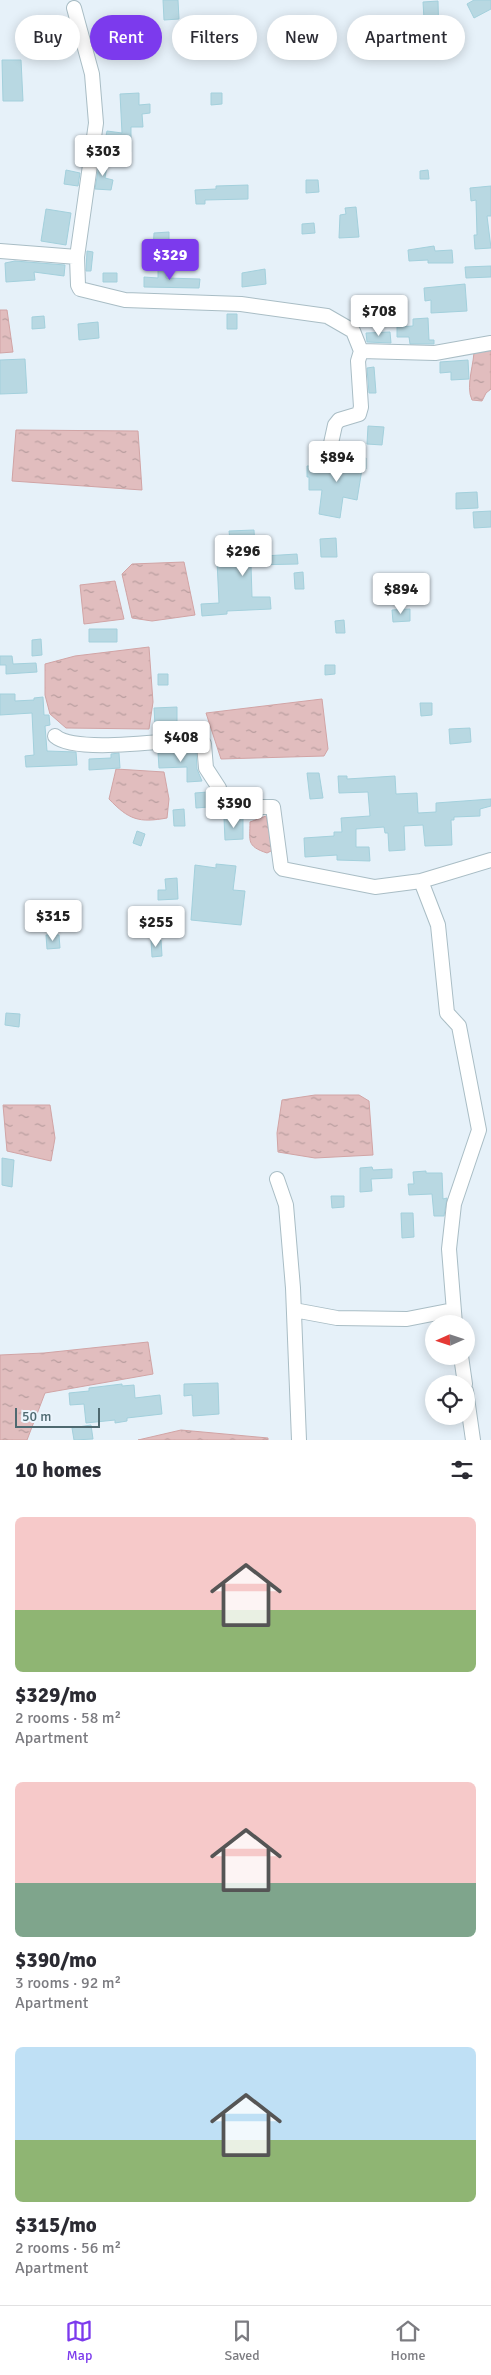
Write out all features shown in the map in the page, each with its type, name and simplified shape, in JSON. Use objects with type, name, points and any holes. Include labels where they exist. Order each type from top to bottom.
[{"type":"street","points":[[74,8],[92,74],[96,123],[77,257],[78,285],[80,290],[125,300],[242,304],[327,316],[353,330],[361,352],[358,361],[361,406],[359,414],[339,420],[335,426],[328,456]]},
{"type":"street","points":[[0,251],[77,257]]},
{"type":"street","points":[[361,352],[435,353],[491,344]]},
{"type":"street","points":[[55,736],[67,742],[89,746],[195,738],[201,740],[204,744],[206,768],[219,788],[222,807],[272,807],[281,867],[283,869],[375,887],[421,881],[491,860]]},
{"type":"street","points":[[421,881],[438,924],[447,1013],[459,1026],[479,1130],[454,1204],[450,1249],[454,1315]]},
{"type":"street","points":[[277,1179],[286,1206],[294,1310],[299,1440]]},
{"type":"street","points":[[294,1310],[337,1318],[425,1318]]},
{"type":"street","points":[[470,1425],[472,1440]]},
{"type":"water","points":[[0,310],[7,310],[13,352],[0,353]]},
{"type":"water","points":[[491,346],[491,389],[486,393],[482,401],[472,400],[470,381],[474,347]]},
{"type":"water","points":[[16,430],[138,431],[142,490],[12,481]]},
{"type":"water","points":[[184,562],[195,615],[152,621],[132,618],[122,574],[132,564]]},
{"type":"water","points":[[115,581],[124,619],[84,624],[80,585]]},
{"type":"water","points":[[149,647],[153,702],[149,729],[66,728],[50,714],[45,695],[45,664],[75,656]]},
{"type":"water","points":[[322,699],[328,749],[324,756],[221,759],[206,713]]},
{"type":"water","points":[[116,769],[164,772],[169,799],[167,818],[142,820],[129,816],[116,806],[109,799]]},
{"type":"water","points":[[266,816],[273,850],[267,853],[252,845],[250,834],[250,822]]},
{"type":"water","points":[[315,1095],[359,1095],[369,1101],[373,1155],[315,1158],[278,1152],[277,1133],[282,1100]]},
{"type":"water","points":[[3,1105],[50,1105],[55,1138],[51,1161],[7,1151]]},
{"type":"water","points":[[148,1342],[153,1374],[45,1393],[27,1440],[0,1440],[0,1355],[44,1353]]},
{"type":"water","points":[[181,1430],[268,1438],[268,1440],[138,1440]]},
{"type":"building","points":[[163,0],[178,0],[179,15],[172,15],[172,19],[164,20]]},
{"type":"building","points":[[474,0],[491,0],[491,9],[474,18],[467,4]]},
{"type":"building","points":[[438,1],[438,15],[424,15],[423,2]]},
{"type":"building","points":[[2,60],[21,60],[23,101],[3,101]]},
{"type":"building","points":[[139,93],[139,105],[150,104],[150,113],[142,114],[143,127],[131,127],[131,152],[124,151],[123,162],[101,159],[107,131],[122,133],[120,94]]},
{"type":"building","points":[[211,93],[222,93],[222,104],[211,105]]},
{"type":"building","points":[[100,159],[108,160],[105,178],[113,180],[111,190],[95,189]]},
{"type":"building","points":[[66,170],[80,173],[78,186],[64,184]]},
{"type":"building","points":[[428,170],[429,179],[420,179],[420,171]]},
{"type":"building","points":[[306,180],[318,180],[319,192],[306,193]]},
{"type":"building","points":[[248,185],[248,199],[205,200],[205,204],[196,204],[195,190],[216,189],[216,186]]},
{"type":"building","points":[[491,186],[491,216],[487,216],[491,248],[475,249],[474,235],[477,235],[476,200],[471,201],[470,188]]},
{"type":"building","points":[[356,207],[359,237],[339,238],[340,215],[346,214],[345,208]]},
{"type":"building","points":[[46,209],[71,213],[66,245],[41,241]]},
{"type":"building","points":[[314,223],[315,233],[302,234],[302,224]]},
{"type":"building","points":[[169,232],[169,251],[153,251],[154,233]]},
{"type":"building","points":[[434,246],[435,251],[452,250],[453,263],[428,263],[428,260],[409,261],[408,250]]},
{"type":"building","points":[[87,251],[93,252],[91,271],[86,271]]},
{"type":"building","points":[[15,261],[65,265],[64,276],[34,272],[35,280],[6,282],[5,263]]},
{"type":"building","points":[[491,266],[491,277],[466,278],[465,267]]},
{"type":"building","points":[[158,267],[167,267],[166,278],[200,279],[199,288],[144,287],[144,277],[158,278]]},
{"type":"building","points":[[265,269],[266,284],[242,287],[242,273]]},
{"type":"building","points":[[103,273],[117,273],[117,282],[103,282]]},
{"type":"building","points":[[465,284],[467,311],[431,313],[431,300],[425,301],[424,288]]},
{"type":"building","points":[[227,314],[237,314],[237,329],[227,329]]},
{"type":"building","points":[[44,316],[45,328],[32,329],[32,317]]},
{"type":"building","points":[[428,318],[429,340],[434,340],[434,344],[410,344],[409,337],[397,337],[397,327],[413,326],[413,319]]},
{"type":"building","points":[[98,322],[99,338],[79,340],[78,324]]},
{"type":"building","points":[[390,332],[391,343],[367,342],[366,333]]},
{"type":"building","points":[[25,359],[27,393],[0,394],[0,360]]},
{"type":"building","points":[[468,360],[469,379],[451,380],[451,372],[440,373],[440,362]]},
{"type":"building","points":[[374,367],[376,393],[369,393],[367,368]]},
{"type":"building","points":[[368,426],[384,427],[382,445],[367,444]]},
{"type":"building","points":[[337,458],[366,458],[366,469],[362,469],[357,500],[343,497],[340,518],[319,514],[322,490],[309,490],[309,477],[307,477],[307,466],[333,466]]},
{"type":"building","points":[[477,492],[478,508],[456,509],[456,493]]},
{"type":"building","points":[[491,511],[491,527],[474,528],[473,512]]},
{"type":"building","points":[[254,530],[255,549],[264,549],[264,556],[297,554],[298,564],[251,565],[252,597],[270,597],[271,609],[227,611],[227,614],[202,616],[201,604],[219,603],[217,561],[241,559],[240,540],[230,540],[229,531]]},
{"type":"building","points":[[336,538],[337,557],[321,557],[320,539]]},
{"type":"building","points":[[303,572],[304,589],[295,589],[294,573]]},
{"type":"building","points":[[410,609],[410,621],[393,622],[392,610]]},
{"type":"building","points":[[344,620],[345,633],[336,633],[335,621]]},
{"type":"building","points":[[89,629],[117,629],[117,642],[89,642]]},
{"type":"building","points":[[41,639],[42,655],[32,656],[32,640]]},
{"type":"building","points":[[0,656],[12,656],[13,664],[36,663],[37,672],[6,674],[6,665],[0,665]]},
{"type":"building","points":[[325,665],[335,665],[335,674],[325,675]]},
{"type":"building","points":[[158,674],[168,674],[168,685],[158,685]]},
{"type":"building","points":[[0,694],[15,694],[15,701],[34,700],[34,698],[43,697],[44,715],[49,715],[50,725],[45,726],[47,751],[76,752],[77,765],[26,767],[25,756],[34,755],[32,713],[0,715]]},
{"type":"building","points":[[420,703],[432,703],[432,715],[421,716]]},
{"type":"building","points":[[177,707],[177,724],[155,725],[154,708]]},
{"type":"building","points":[[470,728],[471,742],[450,744],[449,729]]},
{"type":"building","points":[[196,750],[197,769],[202,781],[187,782],[187,767],[159,768],[158,753]]},
{"type":"building","points":[[119,753],[120,768],[89,770],[89,759],[111,758],[111,754]]},
{"type":"building","points":[[307,773],[319,773],[323,798],[310,799]]},
{"type":"building","points":[[338,776],[347,776],[347,779],[395,776],[396,794],[417,793],[418,813],[436,812],[436,803],[491,799],[491,806],[480,809],[480,816],[454,817],[454,820],[451,820],[452,845],[425,846],[423,825],[404,826],[405,850],[389,851],[388,833],[385,833],[384,827],[356,829],[356,847],[369,847],[370,861],[337,860],[337,855],[305,857],[304,838],[334,836],[334,832],[342,832],[341,818],[370,816],[368,792],[339,793]]},
{"type":"building","points":[[208,792],[209,807],[196,808],[195,793]]},
{"type":"building","points":[[184,809],[185,826],[174,826],[173,810]]},
{"type":"building","points":[[224,818],[243,818],[243,839],[225,840]]},
{"type":"building","points":[[137,831],[145,834],[141,846],[133,843]]},
{"type":"building","points":[[216,864],[236,866],[233,890],[245,891],[241,925],[191,920],[195,865],[216,868]]},
{"type":"building","points":[[177,878],[178,899],[158,900],[158,890],[166,890],[165,879]]},
{"type":"building","points":[[46,935],[59,935],[60,948],[47,949]]},
{"type":"building","points":[[151,940],[161,940],[162,956],[152,957]]},
{"type":"building","points":[[6,1013],[20,1014],[19,1027],[5,1025]]},
{"type":"building","points":[[2,1158],[14,1160],[12,1187],[2,1185]]},
{"type":"building","points":[[372,1167],[373,1170],[392,1169],[392,1178],[371,1179],[372,1191],[360,1192],[360,1168]]},
{"type":"building","points":[[426,1171],[426,1173],[442,1173],[443,1199],[447,1198],[444,1216],[434,1216],[432,1194],[409,1195],[408,1184],[414,1184],[413,1172]]},
{"type":"building","points":[[331,1196],[344,1196],[344,1207],[332,1208]]},
{"type":"building","points":[[401,1213],[413,1213],[414,1237],[402,1238]]},
{"type":"building","points":[[218,1383],[219,1414],[193,1416],[192,1395],[184,1396],[184,1384]]},
{"type":"building","points":[[122,1384],[122,1386],[134,1385],[135,1398],[160,1395],[162,1414],[127,1418],[127,1421],[115,1423],[115,1420],[86,1423],[84,1404],[70,1405],[69,1393],[89,1391],[89,1388]]},
{"type":"building","points":[[91,1425],[93,1439],[74,1440],[72,1428]]}]
